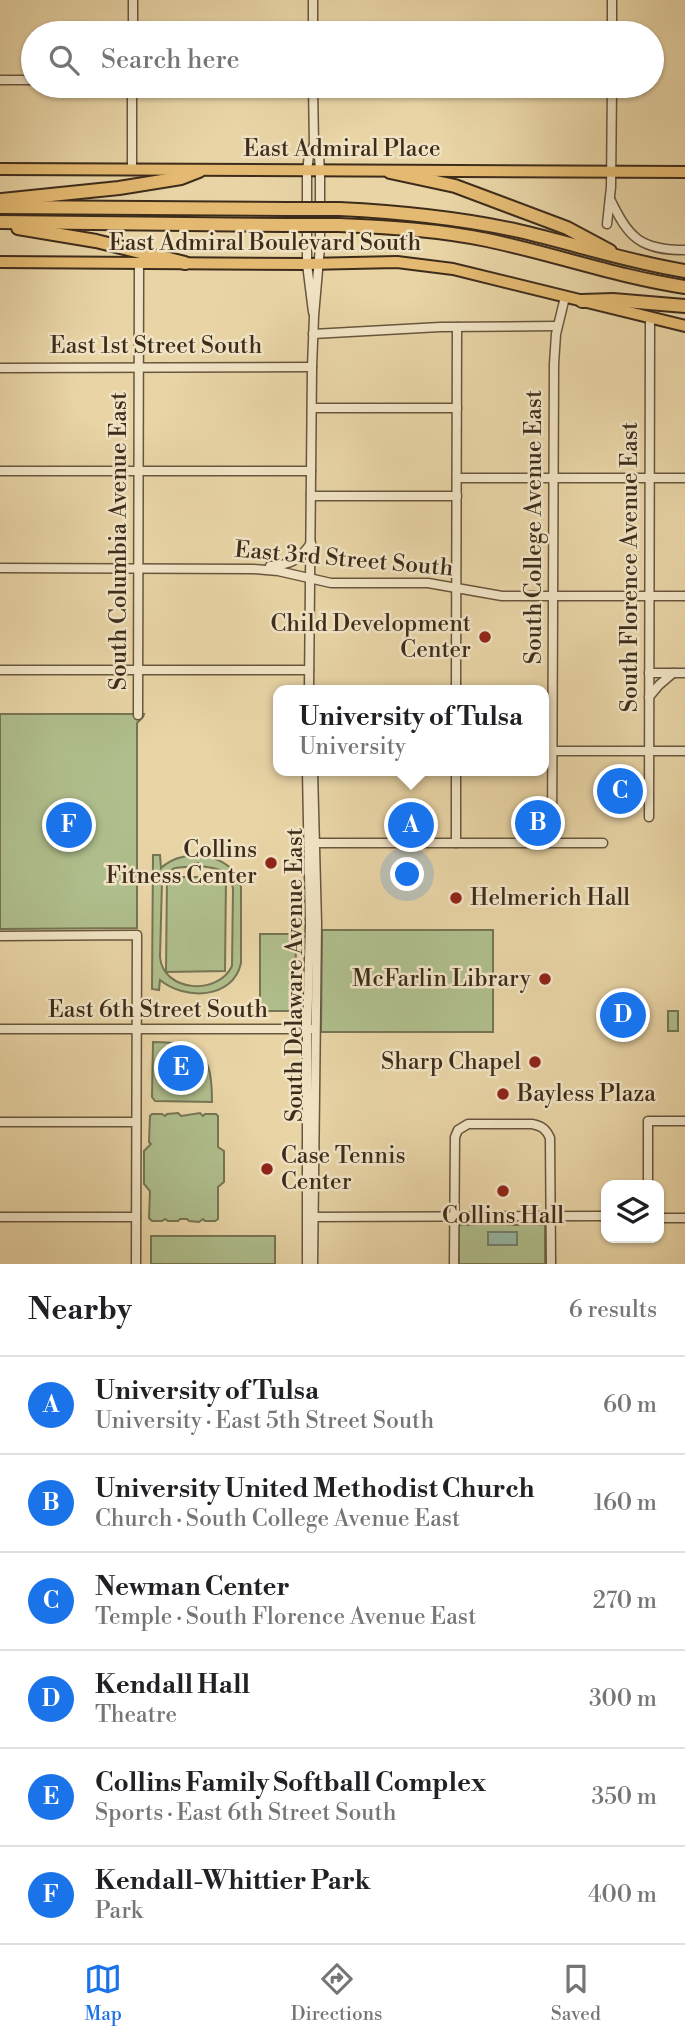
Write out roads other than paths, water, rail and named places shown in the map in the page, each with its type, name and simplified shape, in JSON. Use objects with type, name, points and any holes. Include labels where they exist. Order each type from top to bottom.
[{"type":"highway","points":[[0,200],[119,188],[181,178],[199,171]]},
{"type":"highway","points":[[390,172],[456,186],[486,196],[567,228],[629,260]]},
{"type":"highway","points":[[0,206],[340,209],[432,215],[522,232],[629,260],[685,271]]},
{"type":"highway","points":[[0,223],[339,225],[403,228],[488,240],[635,278],[685,287]]},
{"type":"highway","points":[[0,223],[96,241],[185,263]]},
{"type":"highway","points":[[582,301],[613,300],[685,306]]},
{"type":"main road","name":"East Admiral Place","points":[[0,169],[685,172]]},
{"type":"main road","name":"East Admiral Boulevard South","points":[[0,262],[397,262],[434,265],[650,318]]},
{"type":"main road","points":[[650,318],[685,326]]},
{"type":"street","points":[[133,0],[133,21]]},
{"type":"street","points":[[313,0],[313,21]]},
{"type":"street","points":[[612,0],[612,21]]},
{"type":"street","points":[[0,80],[21,80]]},
{"type":"street","points":[[132,98],[132,170]]},
{"type":"street","points":[[309,685],[312,367],[319,264],[320,172],[319,155],[314,145],[313,98]]},
{"type":"street","points":[[607,225],[612,98]]},
{"type":"street","points":[[314,145],[309,155],[307,171],[307,264],[314,316]]},
{"type":"street","points":[[610,198],[624,225],[647,245],[661,249],[685,250]]},
{"type":"street","name":"South Columbia Avenue East","points":[[138,715],[139,263]]},
{"type":"street","name":"South College Avenue East","points":[[549,720],[553,596],[554,365],[558,326],[565,297]]},
{"type":"street","name":"South Florence Avenue East","points":[[649,817],[650,318]]},
{"type":"street","points":[[313,334],[457,327],[558,326]]},
{"type":"street","points":[[456,685],[457,327]]},
{"type":"street","name":"East 1st Street South","points":[[0,368],[312,367]]},
{"type":"street","points":[[312,408],[457,408]]},
{"type":"street","points":[[0,471],[312,471]]},
{"type":"street","points":[[457,478],[685,478]]},
{"type":"street","points":[[312,496],[457,496]]},
{"type":"street","points":[[253,569],[286,565],[303,555],[311,542]]},
{"type":"street","name":"East 3rd Street South","points":[[0,568],[253,569],[278,571],[335,583],[428,583],[502,596],[685,596]]},
{"type":"street","points":[[0,670],[309,670]]},
{"type":"street","points":[[649,673],[685,673]]},
{"type":"street","points":[[649,697],[673,673]]},
{"type":"street","points":[[549,751],[685,751]]},
{"type":"street","name":"South College Avenue East","points":[[549,774],[552,842]]},
{"type":"street","name":"South Delaware Avenue East","points":[[307,776],[312,843]]},
{"type":"street","name":"South Delaware Avenue East","points":[[307,1264],[310,1217],[313,776]]},
{"type":"street","points":[[456,776],[456,843]]},
{"type":"street","points":[[312,843],[603,843]]},
{"type":"street","points":[[0,936],[136,934],[136,1264]]},
{"type":"street","name":"East 6th Street South","points":[[0,1029],[311,1029]]},
{"type":"street","points":[[648,1180],[648,1121],[685,1121]]},
{"type":"street","points":[[0,1122],[136,1122]]},
{"type":"street","points":[[454,1264],[455,1136],[458,1130],[468,1124],[532,1124],[542,1126],[550,1138],[551,1264]]},
{"type":"street","points":[[310,1217],[601,1216]]},
{"type":"street","points":[[0,1217],[136,1217]]},
{"type":"street","name":"South Delaware Avenue East","points":[[310,1217],[313,1264]]},
{"type":"street","points":[[664,1218],[685,1218]]},
{"type":"place","name":"Child Development Center","points":[[485,637]]},
{"type":"place","name":"Newman Center","points":[[620,791]]},
{"type":"place","name":"University United Methodist Church","points":[[538,823]]},
{"type":"place","name":"Kendall-Whittier Park","points":[[69,825]]},
{"type":"place","name":"University of Tulsa","points":[[411,825]]},
{"type":"place","name":"Collins Fitness Center","points":[[271,863]]},
{"type":"place","name":"Helmerich Hall","points":[[456,898]]},
{"type":"place","name":"McFarlin Library","points":[[545,979]]},
{"type":"place","name":"Kendall Hall","points":[[623,1015]]},
{"type":"place","name":"Sharp Chapel","points":[[535,1062]]},
{"type":"place","name":"Collins Family Softball Complex","points":[[181,1068]]},
{"type":"place","name":"Bayless Plaza","points":[[503,1094]]},
{"type":"place","name":"Case Tennis Center","points":[[267,1169]]},
{"type":"place","name":"Collins Hall","points":[[503,1191]]}]
